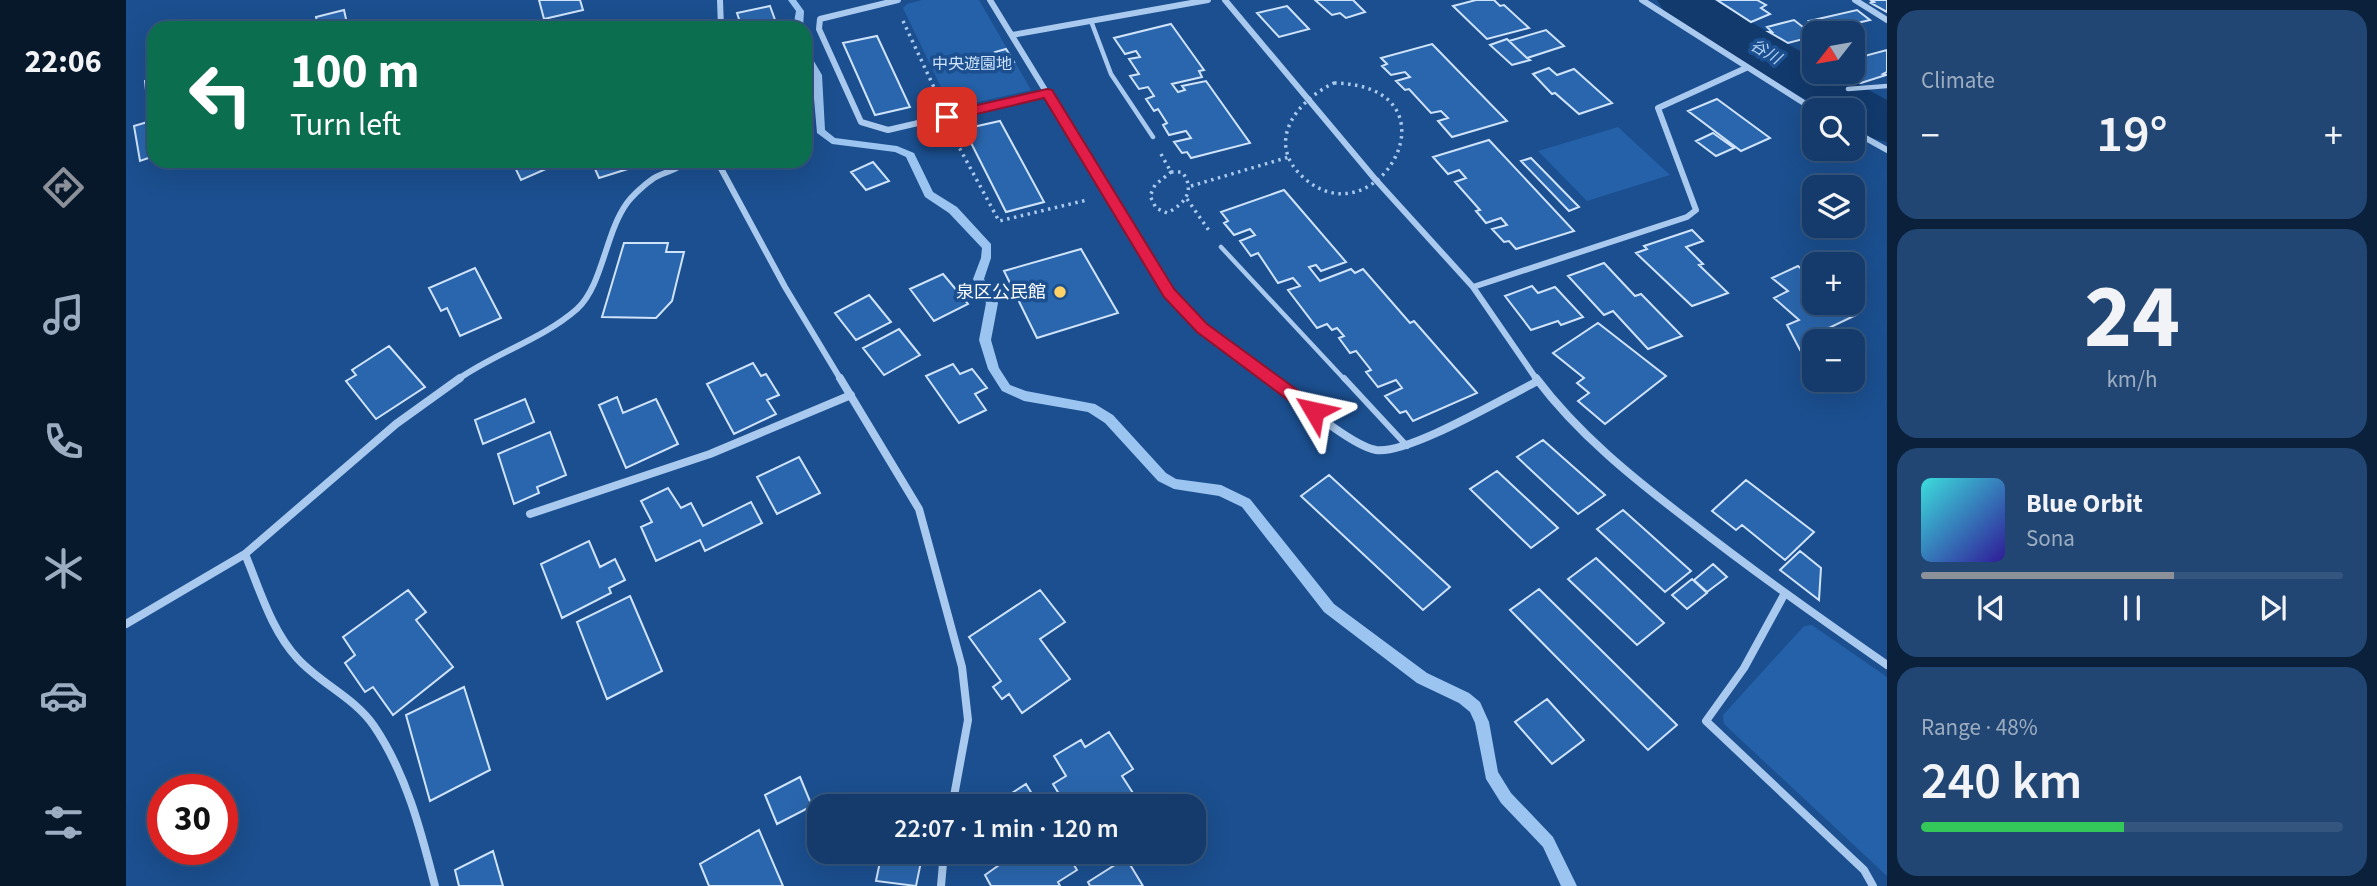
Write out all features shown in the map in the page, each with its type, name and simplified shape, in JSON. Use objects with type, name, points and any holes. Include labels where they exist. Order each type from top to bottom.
[{"type":"street","points":[[720,0],[721,21]]},
{"type":"street","points":[[990,0],[1169,293],[1202,328],[1353,440],[1377,450],[1407,446],[1538,381]]},
{"type":"street","points":[[1012,35],[1208,0]]},
{"type":"street","points":[[1225,0],[1375,179],[1473,286],[1538,381],[1567,415],[1629,475],[1887,665]]},
{"type":"street","points":[[1642,0],[1802,102]]},
{"type":"street","points":[[1855,0],[1887,20]]},
{"type":"street","points":[[896,1],[820,19],[819,29],[861,122],[888,130],[1047,93]]},
{"type":"street","points":[[1473,286],[1688,217],[1696,210],[1658,108],[1746,68]]},
{"type":"street","points":[[1865,138],[1887,150]]},
{"type":"street","points":[[126,624],[245,554],[321,486],[406,416],[477,366],[561,321],[579,307],[590,291],[615,221],[629,200],[656,178],[680,168]]},
{"type":"street","points":[[721,168],[785,287],[919,509],[962,667],[968,720],[954,794]]},
{"type":"street","points":[[530,514],[710,454],[851,395]]},
{"type":"street","points":[[245,554],[279,632],[298,659],[373,724],[423,834],[435,886]]},
{"type":"street","points":[[1786,593],[1744,668],[1706,721],[1864,870],[1873,886]]},
{"type":"street","points":[[941,886],[943,864]]},
{"type":"lane","points":[[1091,21],[1111,75],[1153,137]]},
{"type":"lane","points":[[1848,89],[1887,86]]},
{"type":"lane","points":[[1221,247],[1407,446]]},
{"type":"path","points":[[896,1],[947,117],[948,127],[999,221],[1109,194]]},
{"type":"path","points":[[1191,186],[1289,157]]},
{"type":"path","points":[[1171,172],[1182,172],[1188,177],[1191,186],[1187,199],[1178,209],[1167,213],[1156,208],[1150,196],[1155,184],[1171,172]]},
{"type":"path","points":[[1187,199],[1221,247]]},
{"type":"green space","name":"中央遊園地","points":[[922,0],[979,0],[1031,90],[951,108],[903,8],[907,4]]},
{"type":"green space","points":[[1618,127],[1670,175],[1587,201],[1538,151]]},
{"type":"green space","points":[[1812,625],[1887,677],[1887,876],[1724,724],[1723,715],[1804,626]]},
{"type":"building","points":[[539,0],[580,0],[583,10],[544,19]]},
{"type":"building","points":[[1315,0],[1353,0],[1365,12],[1346,18],[1340,13],[1332,15]]},
{"type":"building","points":[[1476,0],[1494,0],[1500,6],[1504,5],[1529,28],[1487,39],[1453,6]]},
{"type":"building","points":[[1717,0],[1757,0],[1766,5],[1761,8],[1770,14],[1751,22]]},
{"type":"building","points":[[1870,0],[1887,0],[1887,12],[1871,3],[1874,2]]},
{"type":"building","points":[[770,6],[775,21],[740,21],[737,13]]},
{"type":"building","points":[[1287,6],[1309,29],[1279,37],[1257,13]]},
{"type":"building","points":[[344,10],[346,21],[317,21],[316,17]]},
{"type":"building","points":[[1857,10],[1870,20],[1866,21],[1809,21]]},
{"type":"building","points":[[1794,20],[1802,26],[1802,39],[1788,43],[1769,32],[1772,32],[1767,27]]},
{"type":"building","points":[[1171,24],[1204,70],[1199,71],[1202,77],[1172,84],[1178,92],[1185,90],[1182,86],[1206,81],[1250,143],[1191,158],[1187,152],[1182,153],[1174,142],[1191,138],[1186,131],[1169,135],[1163,125],[1167,123],[1158,109],[1154,111],[1146,99],[1154,96],[1148,87],[1139,89],[1130,76],[1139,74],[1129,59],[1140,57],[1136,51],[1125,54],[1114,38]]},
{"type":"building","points":[[1546,30],[1564,46],[1527,58],[1509,41]]},
{"type":"building","points":[[877,36],[910,107],[875,115],[843,43]]},
{"type":"building","points":[[1507,39],[1530,60],[1512,65],[1490,45]]},
{"type":"building","points":[[1432,44],[1507,121],[1452,137],[1438,121],[1448,118],[1441,111],[1431,113],[1409,89],[1405,90],[1396,81],[1410,77],[1405,72],[1391,75],[1382,66],[1387,64],[1381,58]]},
{"type":"building","points":[[1006,49],[1014,62],[1002,64],[995,52]]},
{"type":"building","points":[[1887,50],[1887,72],[1883,74],[1886,75],[1866,81],[1866,56]]},
{"type":"building","points":[[1549,68],[1557,75],[1574,69],[1612,103],[1579,114],[1555,93],[1552,94],[1533,74]]},
{"type":"building","points":[[1717,99],[1770,138],[1741,151],[1688,111]]},
{"type":"building","points":[[1000,121],[1044,202],[1006,212],[964,129]]},
{"type":"building","points":[[147,122],[147,158],[140,161],[134,126]]},
{"type":"building","points":[[1713,133],[1734,148],[1716,156],[1696,141]]},
{"type":"building","points":[[1489,140],[1574,231],[1516,249],[1509,241],[1504,242],[1492,229],[1507,225],[1501,218],[1486,223],[1476,211],[1480,210],[1455,182],[1466,178],[1459,170],[1448,174],[1433,157]]},
{"type":"building","points":[[1531,158],[1579,207],[1569,211],[1521,161]]},
{"type":"building","points":[[873,162],[889,181],[866,190],[851,172]]},
{"type":"building","points":[[515,168],[548,168],[521,180]]},
{"type":"building","points":[[595,168],[631,168],[599,178]]},
{"type":"building","points":[[1284,190],[1346,262],[1321,271],[1316,265],[1309,267],[1320,281],[1351,269],[1355,273],[1363,269],[1410,323],[1414,321],[1477,393],[1413,421],[1406,411],[1400,413],[1385,396],[1402,388],[1396,380],[1378,387],[1366,372],[1371,370],[1356,351],[1350,353],[1339,338],[1344,336],[1337,328],[1332,330],[1327,324],[1317,328],[1288,290],[1300,286],[1293,278],[1278,283],[1258,253],[1251,256],[1240,241],[1255,235],[1250,229],[1234,235],[1224,223],[1228,221],[1221,212]]},
{"type":"building","points":[[1692,230],[1703,241],[1686,247],[1703,264],[1699,265],[1728,293],[1692,306],[1636,253],[1647,249],[1644,246]]},
{"type":"building","points":[[624,243],[668,243],[666,252],[684,252],[672,301],[656,318],[602,317]]},
{"type":"building","name":"泉区公民館","points":[[1081,249],[1118,313],[1037,338],[1004,271]]},
{"type":"building","points":[[1604,263],[1635,296],[1641,294],[1682,336],[1648,349],[1613,311],[1604,315],[1568,276]]},
{"type":"building","points":[[1798,266],[1802,269],[1802,315],[1856,315],[1827,329],[1802,329],[1800,350],[1787,325],[1799,320],[1774,298],[1788,291],[1772,278]]},
{"type":"building","points":[[475,268],[501,318],[460,336],[447,308],[441,311],[429,288]]},
{"type":"building","points":[[943,274],[968,304],[934,321],[910,289]]},
{"type":"building","points":[[1532,286],[1538,293],[1555,287],[1583,317],[1561,325],[1558,321],[1531,330],[1505,296]]},
{"type":"building","points":[[869,295],[891,322],[856,340],[835,313]]},
{"type":"building","points":[[1598,323],[1666,376],[1605,424],[1578,401],[1589,393],[1577,383],[1584,378],[1553,353]]},
{"type":"building","points":[[899,329],[920,355],[884,375],[863,348]]},
{"type":"building","points":[[389,346],[425,387],[376,419],[346,381],[356,375],[352,370]]},
{"type":"building","points":[[753,363],[761,376],[766,374],[779,395],[767,400],[776,414],[734,434],[707,384]]},
{"type":"building","points":[[953,364],[960,374],[972,369],[987,388],[975,394],[986,410],[959,423],[926,376]]},
{"type":"building","points":[[617,397],[623,413],[656,399],[678,444],[626,468],[599,405]]},
{"type":"building","points":[[525,399],[534,422],[483,444],[475,420]]},
{"type":"building","points":[[550,432],[566,475],[537,487],[539,493],[514,504],[498,454]]},
{"type":"building","points":[[1543,440],[1605,495],[1578,514],[1517,457]]},
{"type":"building","points":[[799,457],[820,493],[777,514],[757,477]]},
{"type":"building","points":[[1497,471],[1558,528],[1531,548],[1470,489]]},
{"type":"building","points":[[1329,475],[1450,587],[1423,610],[1301,496]]},
{"type":"building","points":[[1746,480],[1814,532],[1785,560],[1742,525],[1736,530],[1712,511]]},
{"type":"building","points":[[668,488],[681,508],[691,503],[703,526],[751,502],[762,523],[705,551],[700,540],[656,561],[641,527],[652,522],[641,501]]},
{"type":"building","points":[[1623,510],[1691,571],[1665,592],[1597,529]]},
{"type":"building","points":[[589,541],[600,567],[615,559],[625,580],[609,588],[611,593],[562,618],[541,564]]},
{"type":"building","points":[[1800,551],[1821,568],[1819,600],[1780,570]]},
{"type":"building","points":[[1596,558],[1664,623],[1637,645],[1568,579]]},
{"type":"building","points":[[1713,564],[1727,577],[1707,592],[1694,580]]},
{"type":"building","points":[[1692,579],[1707,593],[1687,609],[1672,595]]},
{"type":"building","points":[[1539,589],[1677,725],[1648,750],[1510,610]]},
{"type":"building","points":[[408,590],[426,612],[416,620],[453,667],[393,715],[373,687],[365,692],[345,663],[355,655],[343,637]]},
{"type":"building","points":[[1040,590],[1065,622],[1040,639],[1070,679],[1022,713],[1009,694],[1002,699],[993,687],[1001,681],[969,637]]},
{"type":"building","points":[[630,596],[662,671],[607,699],[577,622]]},
{"type":"building","points":[[464,687],[490,770],[430,801],[406,715]]},
{"type":"building","points":[[1547,699],[1584,740],[1552,764],[1515,722]]},
{"type":"building","points":[[1109,732],[1133,769],[1122,776],[1134,794],[1059,794],[1053,784],[1066,776],[1054,756],[1081,740],[1085,747]]},
{"type":"building","points":[[800,777],[807,794],[807,809],[777,824],[765,795]]},
{"type":"building","points":[[1026,784],[1032,794],[1010,794]]},
{"type":"building","points":[[759,830],[783,886],[709,886],[700,864]]},
{"type":"building","points":[[493,851],[503,886],[459,886],[455,870]]},
{"type":"building","points":[[880,864],[921,864],[916,886],[876,881]]},
{"type":"building","points":[[1001,864],[1073,864],[1077,870],[1058,882],[1060,886],[991,886],[985,875]]},
{"type":"building","points":[[1116,864],[1130,864],[1143,886],[1090,886],[1088,882]]},
{"type":"waterway","points":[[792,0],[800,11],[799,21]]},
{"type":"waterway","name":"谷川","points":[[1681,0],[1733,35],[1887,124]]},
{"type":"waterway","points":[[812,66],[817,75],[820,131],[832,141],[897,149],[910,155],[929,194],[953,210],[987,247],[978,279],[992,303],[985,340],[994,369],[1006,388],[1024,396],[1091,408],[1109,419],[1162,477],[1174,484],[1221,491],[1246,503],[1329,608],[1422,678],[1464,698],[1475,707],[1482,722],[1491,774],[1506,798],[1548,842],[1569,886]]},
{"type":"place","name":"泉区公民館","points":[[1060,292]]},
{"type":"route","points":[[947,117],[1047,93],[1169,293],[1202,328],[1314,411]]}]
